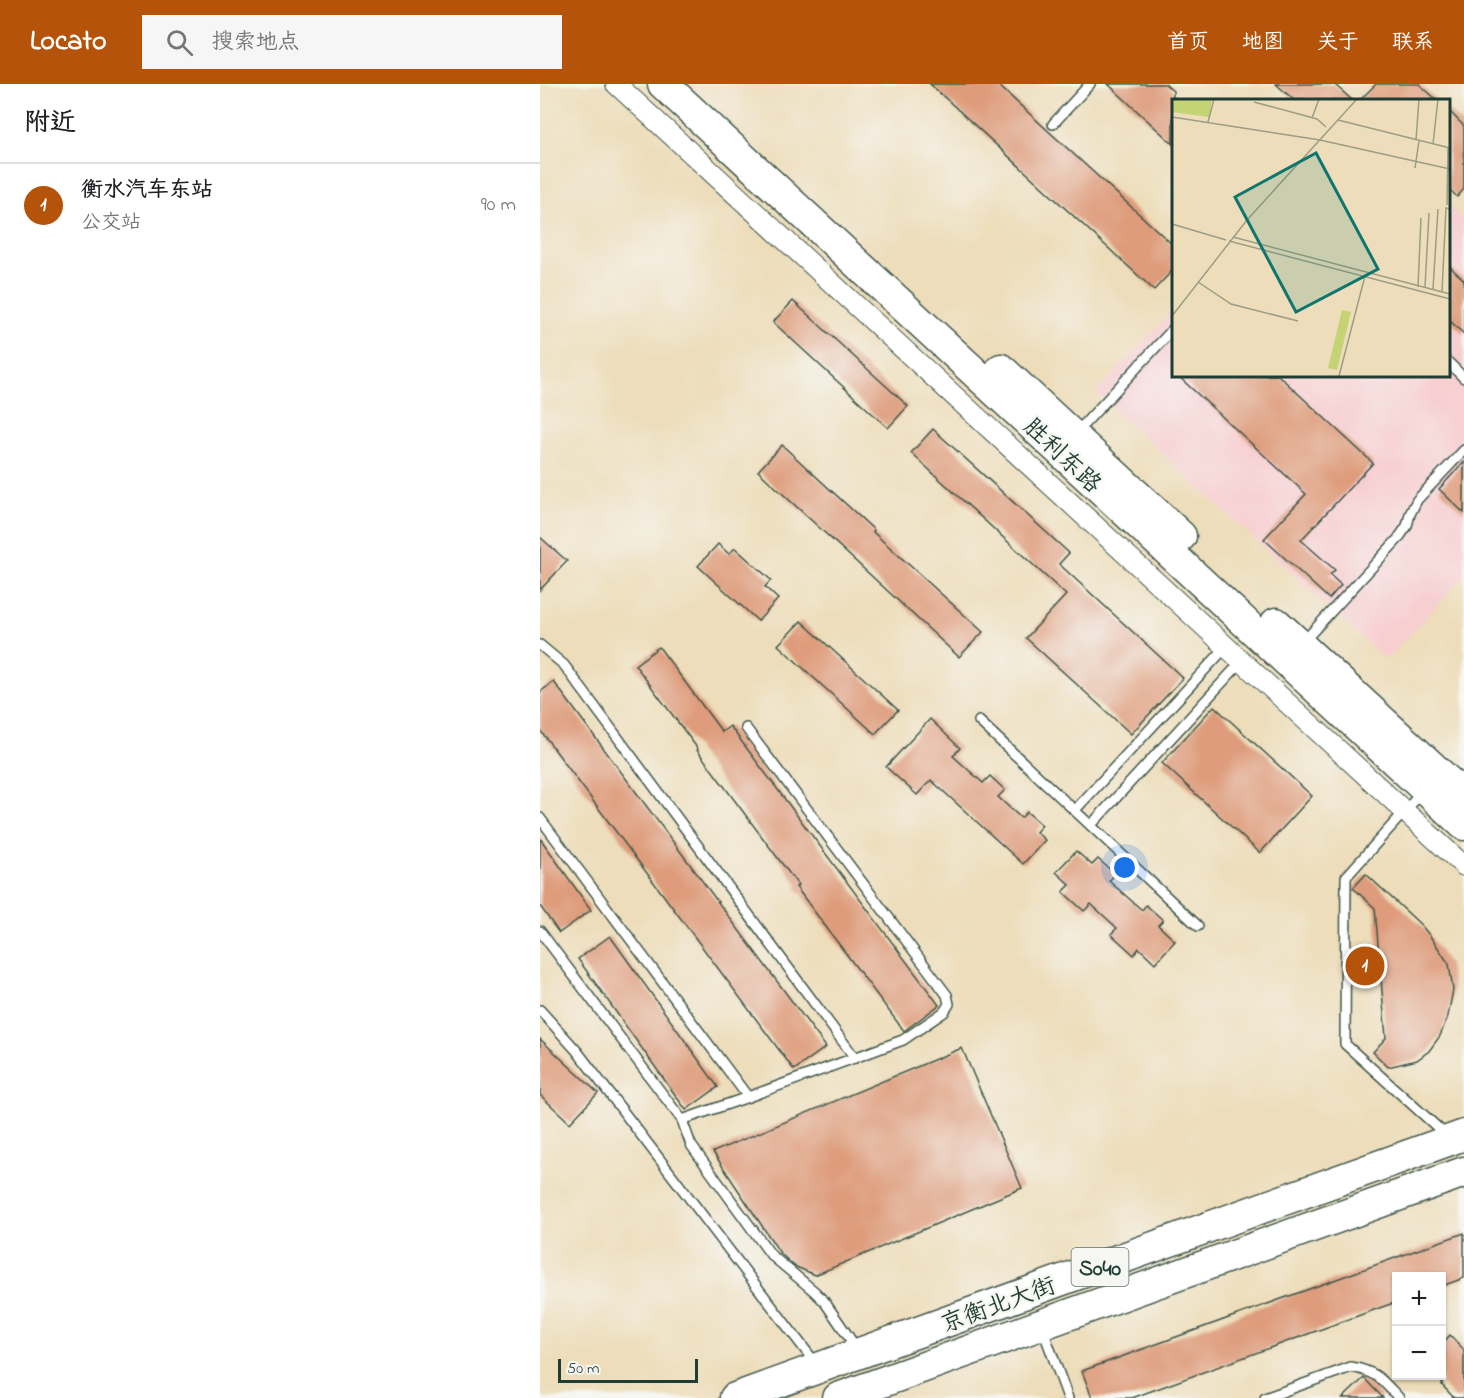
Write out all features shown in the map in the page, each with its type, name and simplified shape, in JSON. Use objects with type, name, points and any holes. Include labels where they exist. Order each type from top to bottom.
[{"type":"main road","name":"胜利东路","points":[[663,84],[1464,825]]},
{"type":"main road","name":"胜利东路","points":[[693,84],[1464,796]]},
{"type":"main road","name":"京衡北大街","points":[[735,1398],[1457,1137]]},
{"type":"main road","name":"京衡北大街","points":[[838,1398],[1464,1172]]},
{"type":"street","points":[[616,84],[1464,866]]},
{"type":"lane","points":[[1053,124],[1090,84]]},
{"type":"lane","points":[[1074,436],[1172,330]]},
{"type":"lane","points":[[1449,363],[1464,378]]},
{"type":"lane","points":[[1300,645],[1398,539],[1407,526],[1417,500],[1464,450]]},
{"type":"lane","points":[[540,645],[564,665],[855,1058]]},
{"type":"lane","points":[[1075,810],[1226,646]]},
{"type":"lane","points":[[1091,825],[1242,661]]},
{"type":"lane","points":[[979,721],[1198,926]]},
{"type":"lane","points":[[682,1120],[903,1040],[944,1012],[949,1004],[947,995],[746,728]]},
{"type":"lane","points":[[1425,789],[1346,877],[1345,1044],[1457,1137]]},
{"type":"lane","points":[[540,818],[748,1097]]},
{"type":"lane","points":[[540,931],[682,1120],[691,1145],[771,1255],[824,1301],[860,1354]]},
{"type":"lane","points":[[540,1010],[577,1051],[819,1368]]},
{"type":"lane","points":[[1041,1325],[1068,1398]]},
{"type":"lane","points":[[1264,1398],[1351,1367],[1377,1375],[1399,1398]]},
{"type":"shaded area","points":[[1449,206],[1464,220],[1464,576],[1386,660],[1096,393],[1172,311],[1172,376],[1449,376]]},
{"type":"building","points":[[930,84],[997,84],[1172,244],[1172,271],[1154,290]]},
{"type":"building","points":[[1108,84],[1165,84],[1173,91],[1172,143]]},
{"type":"building","points":[[1276,84],[1334,84],[1351,99],[1293,99]]},
{"type":"building","points":[[1376,84],[1419,84],[1436,99],[1361,99]]},
{"type":"building","points":[[1449,111],[1464,126],[1464,189],[1457,197],[1449,189]]},
{"type":"building","points":[[1449,266],[1464,280],[1464,334],[1449,320]]},
{"type":"building","points":[[793,301],[908,406],[888,428],[773,322]]},
{"type":"building","points":[[1178,376],[1279,376],[1373,463],[1301,540],[1335,570],[1330,575],[1341,585],[1329,599],[1264,539],[1306,494]]},
{"type":"building","points":[[933,429],[1069,553],[1059,564],[1183,678],[1131,734],[1026,638],[1066,595],[911,453]]},
{"type":"building","points":[[782,445],[983,632],[959,657],[758,471]]},
{"type":"building","points":[[1464,462],[1464,513],[1439,489]]},
{"type":"building","points":[[540,537],[567,561],[540,590]]},
{"type":"building","points":[[718,544],[729,554],[735,548],[771,580],[765,587],[778,599],[758,621],[698,566]]},
{"type":"building","points":[[801,621],[898,710],[875,734],[778,645]]},
{"type":"building","points":[[659,647],[722,732],[730,726],[939,1005],[904,1031],[635,665]]},
{"type":"building","points":[[554,682],[826,1047],[794,1070],[540,730],[540,692]]},
{"type":"building","points":[[1214,706],[1312,796],[1260,853],[1162,763]]},
{"type":"building","points":[[930,719],[960,748],[953,756],[983,783],[990,776],[1005,790],[998,797],[1021,818],[1027,812],[1042,825],[1036,832],[1045,840],[1023,864],[931,780],[917,795],[886,767]]},
{"type":"building","points":[[540,838],[591,910],[559,933],[540,906]]},
{"type":"building","points":[[1076,851],[1092,865],[1098,859],[1115,874],[1109,881],[1142,910],[1146,905],[1163,920],[1158,925],[1175,941],[1155,963],[1139,948],[1134,955],[1111,934],[1117,928],[1091,904],[1084,911],[1063,892],[1070,885],[1056,872]]},
{"type":"building","points":[[1366,874],[1430,936],[1449,964],[1453,990],[1448,1016],[1440,1036],[1429,1051],[1417,1060],[1388,1067],[1373,1052],[1386,1038],[1375,908],[1353,888]]},
{"type":"building","points":[[610,936],[718,1087],[686,1110],[578,959]]},
{"type":"building","points":[[540,1039],[598,1093],[570,1123],[540,1095]]},
{"type":"building","points":[[962,1048],[1022,1188],[815,1275],[794,1266],[780,1253],[713,1152]]},
{"type":"building","points":[[1464,1233],[1464,1278],[1446,1285],[1446,1272],[1392,1272],[1392,1303],[1132,1398],[1092,1398],[1082,1371]]},
{"type":"building","points":[[1450,1335],[1464,1350],[1464,1398],[1454,1398],[1442,1385],[1442,1380],[1446,1380],[1446,1340]]},
{"type":"building","points":[[1364,1378],[1383,1398],[1343,1398]]},
{"type":"place","name":"衡水汽车东站","points":[[1365,966]]}]
